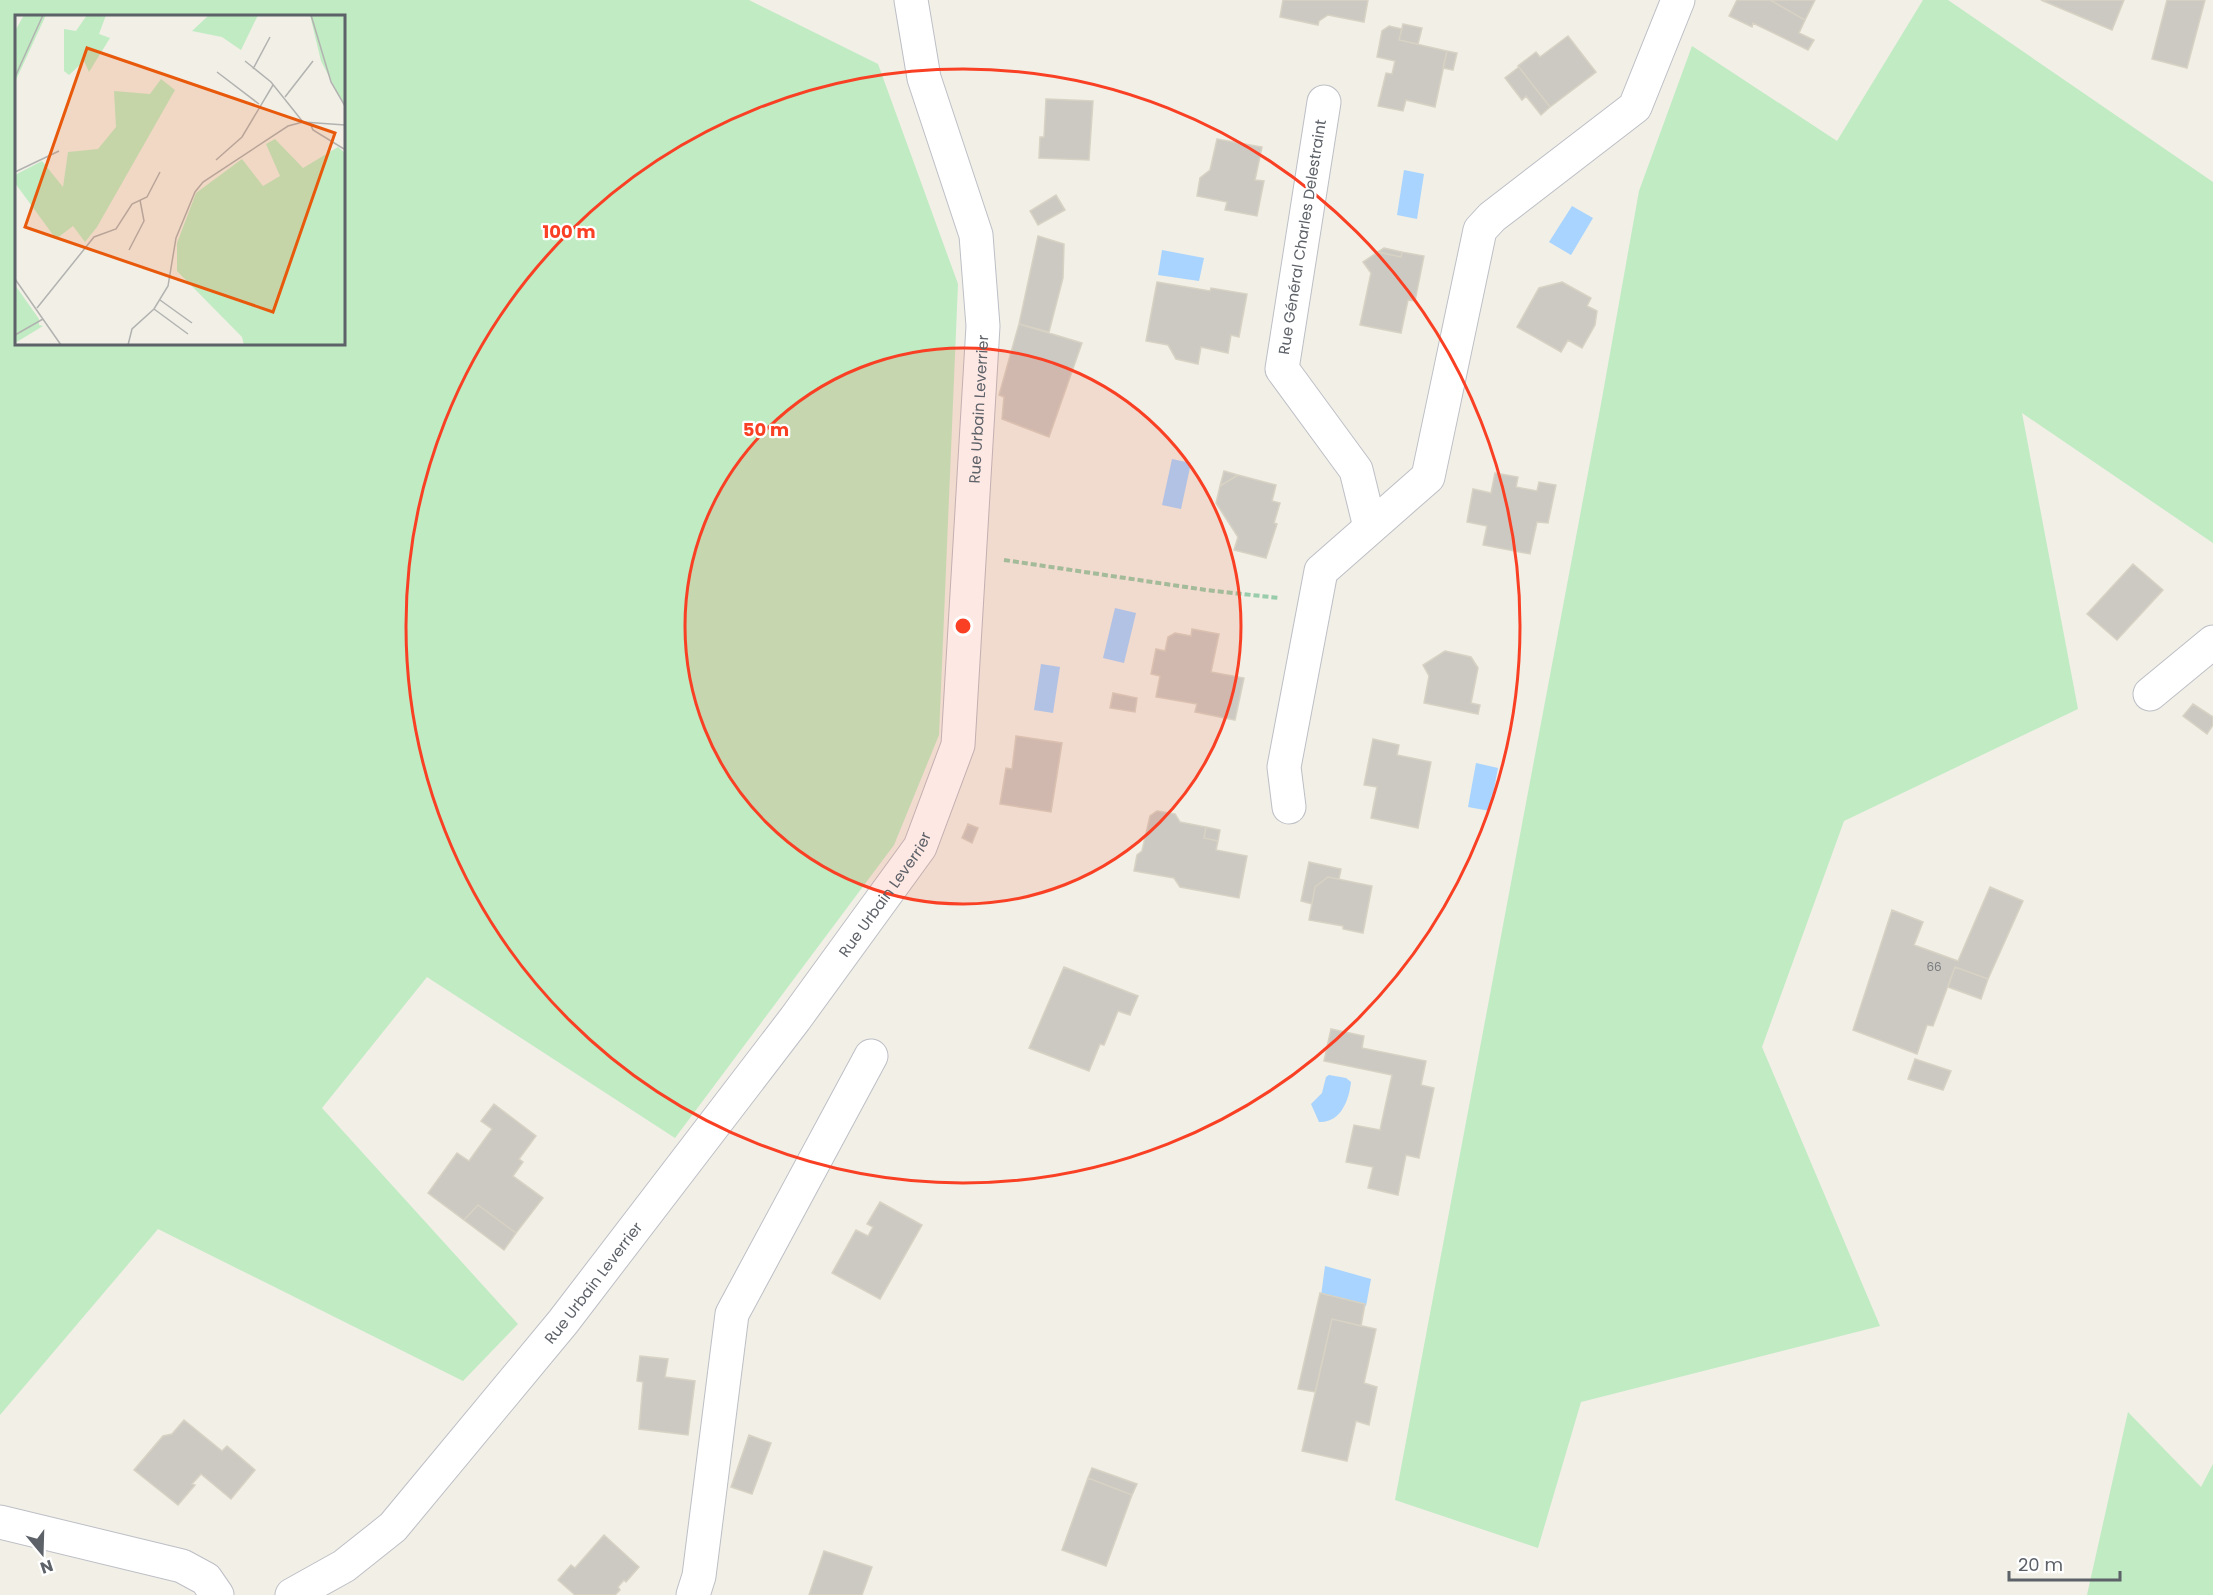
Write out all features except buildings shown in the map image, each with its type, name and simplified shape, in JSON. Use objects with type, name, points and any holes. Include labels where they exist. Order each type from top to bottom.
[{"type":"street","name":"Rue Urbain Leverrier","points":[[292,1595],[344,1566],[393,1527],[563,1322],[788,1028],[920,848],[958,745],[983,326],[976,235],[924,78],[911,0]]},
{"type":"street","points":[[1289,807],[1284,766],[1321,571],[1428,477],[1480,230],[1492,217],[1635,107],[1678,0]]},
{"type":"street","name":"Rue Général Charles Delestraint","points":[[1324,102],[1282,369],[1356,470],[1370,527]]},
{"type":"street","points":[[2150,694],[2213,642]]},
{"type":"street","points":[[693,1595],[699,1576],[732,1314],[871,1056]]},
{"type":"street","points":[[0,1522],[182,1566],[206,1578],[217,1595]]},
{"type":"path","points":[[970,555],[1206,590],[1316,603]]},
{"type":"green space","points":[[0,0],[749,0],[878,64],[958,284],[939,735],[894,845],[675,1138],[427,977],[322,1108],[518,1324],[463,1381],[158,1229],[0,1415]]},
{"type":"green space","points":[[1923,0],[1948,0],[2213,182],[2213,543],[2022,413],[2078,709],[1844,821],[1762,1047],[1880,1326],[1581,1402],[1538,1548],[1395,1500],[1639,191],[1692,46],[1837,141]]},
{"type":"green space","points":[[2128,1412],[2201,1487],[2213,1464],[2213,1595],[2087,1595]]},
{"type":"water","points":[[1404,170],[1424,174],[1417,219],[1397,215]]},
{"type":"water","points":[[1572,206],[1593,218],[1571,255],[1549,242]]},
{"type":"water","points":[[1162,250],[1204,258],[1199,281],[1158,275]]},
{"type":"water","points":[[1172,459],[1191,463],[1181,509],[1162,505]]},
{"type":"water","points":[[1115,608],[1136,613],[1124,663],[1103,658]]},
{"type":"water","points":[[1041,664],[1060,667],[1053,713],[1034,710]]},
{"type":"water","points":[[1476,763],[1498,768],[1490,811],[1468,807]]},
{"type":"water","points":[[1329,1075],[1346,1078],[1351,1082],[1350,1089],[1346,1103],[1338,1115],[1333,1119],[1319,1122],[1311,1104],[1322,1093],[1326,1077]]},
{"type":"water","points":[[1325,1266],[1371,1279],[1366,1306],[1321,1296]]}]
